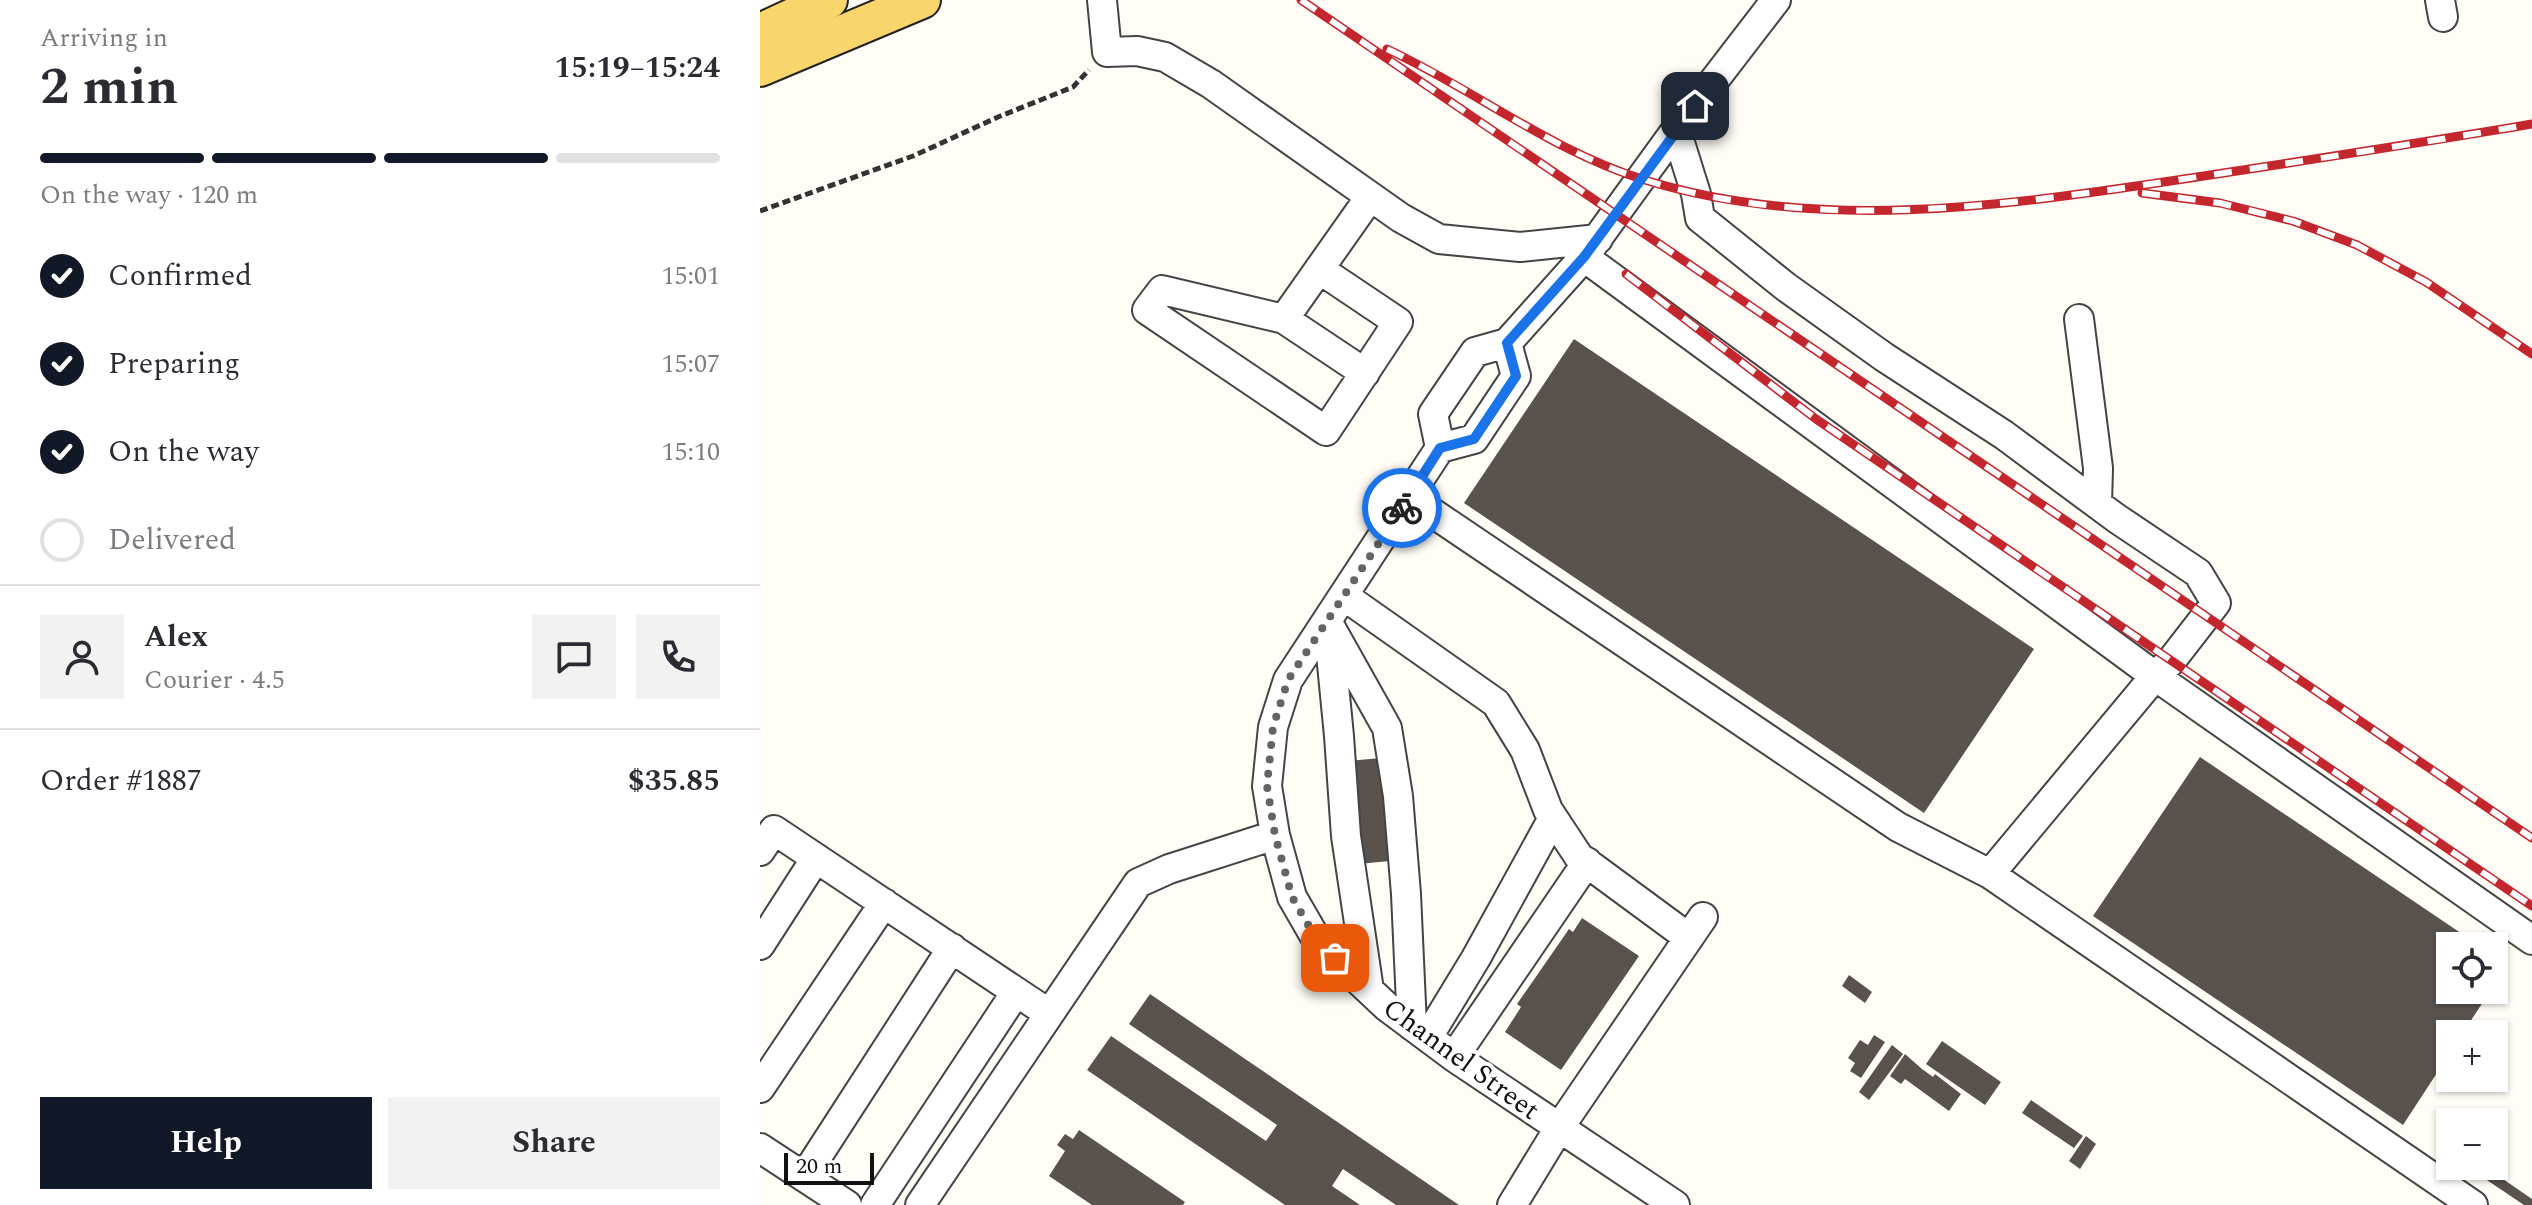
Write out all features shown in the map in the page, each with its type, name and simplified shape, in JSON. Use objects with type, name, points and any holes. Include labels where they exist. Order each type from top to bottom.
[{"type":"main road","points":[[760,32],[829,0]]},
{"type":"main road","points":[[760,68],[922,0]]},
{"type":"street","points":[[1102,0],[1107,52],[1137,51],[1165,57],[1211,84],[1401,218],[1439,239],[1520,247],[1591,248],[2155,676],[2532,940]]},
{"type":"street","points":[[1507,343],[1516,376],[1474,439],[1440,448],[1433,414],[1475,352],[1507,343],[1591,248],[1676,130],[1776,0]]},
{"type":"street","points":[[1676,130],[1696,194],[1700,218],[1786,287],[1884,357],[2004,435],[2198,573],[2216,603],[2171,661],[2155,676],[1990,874]]},
{"type":"street","points":[[1284,319],[1370,197]]},
{"type":"street","points":[[1319,269],[1398,322],[1365,373],[1326,431],[1147,310],[1162,290],[1284,319],[1365,373]]},
{"type":"street","points":[[2079,319],[2098,468],[2097,504]]},
{"type":"street","name":"Channel Street","points":[[1440,448],[1288,680],[1273,727],[1267,786],[1275,835],[1292,897],[1318,942],[1420,1032],[1675,1205]]},
{"type":"street","points":[[1409,497],[1898,827],[1990,874],[2473,1205]]},
{"type":"street","points":[[1344,596],[1496,703],[1525,750],[1553,818],[1579,857],[1696,928],[1559,1128],[1512,1205]]},
{"type":"street","points":[[1327,621],[1346,836],[1369,990]]},
{"type":"street","points":[[1327,621],[1387,728],[1398,796],[1420,1032]]},
{"type":"street","points":[[1420,1032],[1495,925],[1553,818]]},
{"type":"street","points":[[760,851],[774,830],[1048,1013]]},
{"type":"street","points":[[920,1205],[1138,883],[1169,869],[1275,835]]},
{"type":"street","points":[[760,945],[816,858]]},
{"type":"street","points":[[1454,1057],[1587,862]]},
{"type":"street","points":[[760,1088],[884,903]]},
{"type":"street","points":[[804,1177],[952,948]]},
{"type":"street","points":[[875,1205],[1016,992]]},
{"type":"street","points":[[760,1148],[847,1205]]},
{"type":"path","points":[[760,211],[913,156],[1073,87],[1107,52]]},
{"type":"building","points":[[1574,339],[2034,649],[1924,813],[1464,503]]},
{"type":"building","points":[[2200,757],[2459,932],[2436,932],[2436,1004],[2482,1004],[2471,1020],[2436,1020],[2436,1074],[2403,1125],[2093,916]]},
{"type":"building","points":[[1381,758],[1390,861],[1358,864],[1348,761]]},
{"type":"building","points":[[1582,918],[1639,956],[1561,1070],[1505,1032],[1521,1007],[1517,1004],[1569,929],[1573,932]]},
{"type":"building","points":[[1849,975],[1872,992],[1865,1003],[1842,986]]},
{"type":"building","points":[[1150,994],[1459,1205],[1396,1205],[1343,1169],[1332,1186],[1360,1205],[1285,1205],[1087,1070],[1111,1036],[1266,1141],[1277,1125],[1129,1024]]},
{"type":"building","points":[[1874,1035],[1885,1042],[1861,1078],[1850,1071],[1855,1063],[1848,1058],[1860,1040],[1868,1045]]},
{"type":"building","points":[[1942,1041],[2001,1082],[1985,1105],[1926,1064]]},
{"type":"building","points":[[1892,1045],[1903,1054],[1869,1100],[1859,1092]]},
{"type":"building","points":[[1905,1054],[1933,1077],[1935,1074],[1961,1094],[1949,1111],[1905,1079],[1901,1084],[1890,1076]]},
{"type":"building","points":[[2031,1100],[2083,1136],[2074,1148],[2022,1113]]},
{"type":"building","points":[[1079,1130],[1185,1202],[1183,1205],[1092,1205],[1049,1176],[1065,1151],[1057,1145],[1065,1134],[1073,1139]]},
{"type":"building","points":[[2086,1136],[2096,1144],[2080,1169],[2069,1161]]},
{"type":"building","points":[[2487,1180],[2504,1180],[2532,1199],[2532,1205],[2524,1205]]},
{"type":"railway","points":[[1301,0],[2532,838]]},
{"type":"railway","points":[[1387,49],[1545,137],[1611,168],[1713,197],[1781,207],[1920,209],[2060,197],[2532,124]]},
{"type":"railway","points":[[2142,193],[2220,203],[2293,221],[2357,245],[2426,282],[2532,354]]},
{"type":"railway","points":[[1626,274],[1816,419],[2532,906]]},
{"type":"way so far","points":[[1335,958],[1318,942],[1292,897],[1275,835],[1267,786],[1273,727],[1288,680],[1402,508]]},
{"type":"route","points":[[1402,508],[1440,448],[1474,439],[1516,376],[1507,343],[1584,257],[1695,106]]}]
